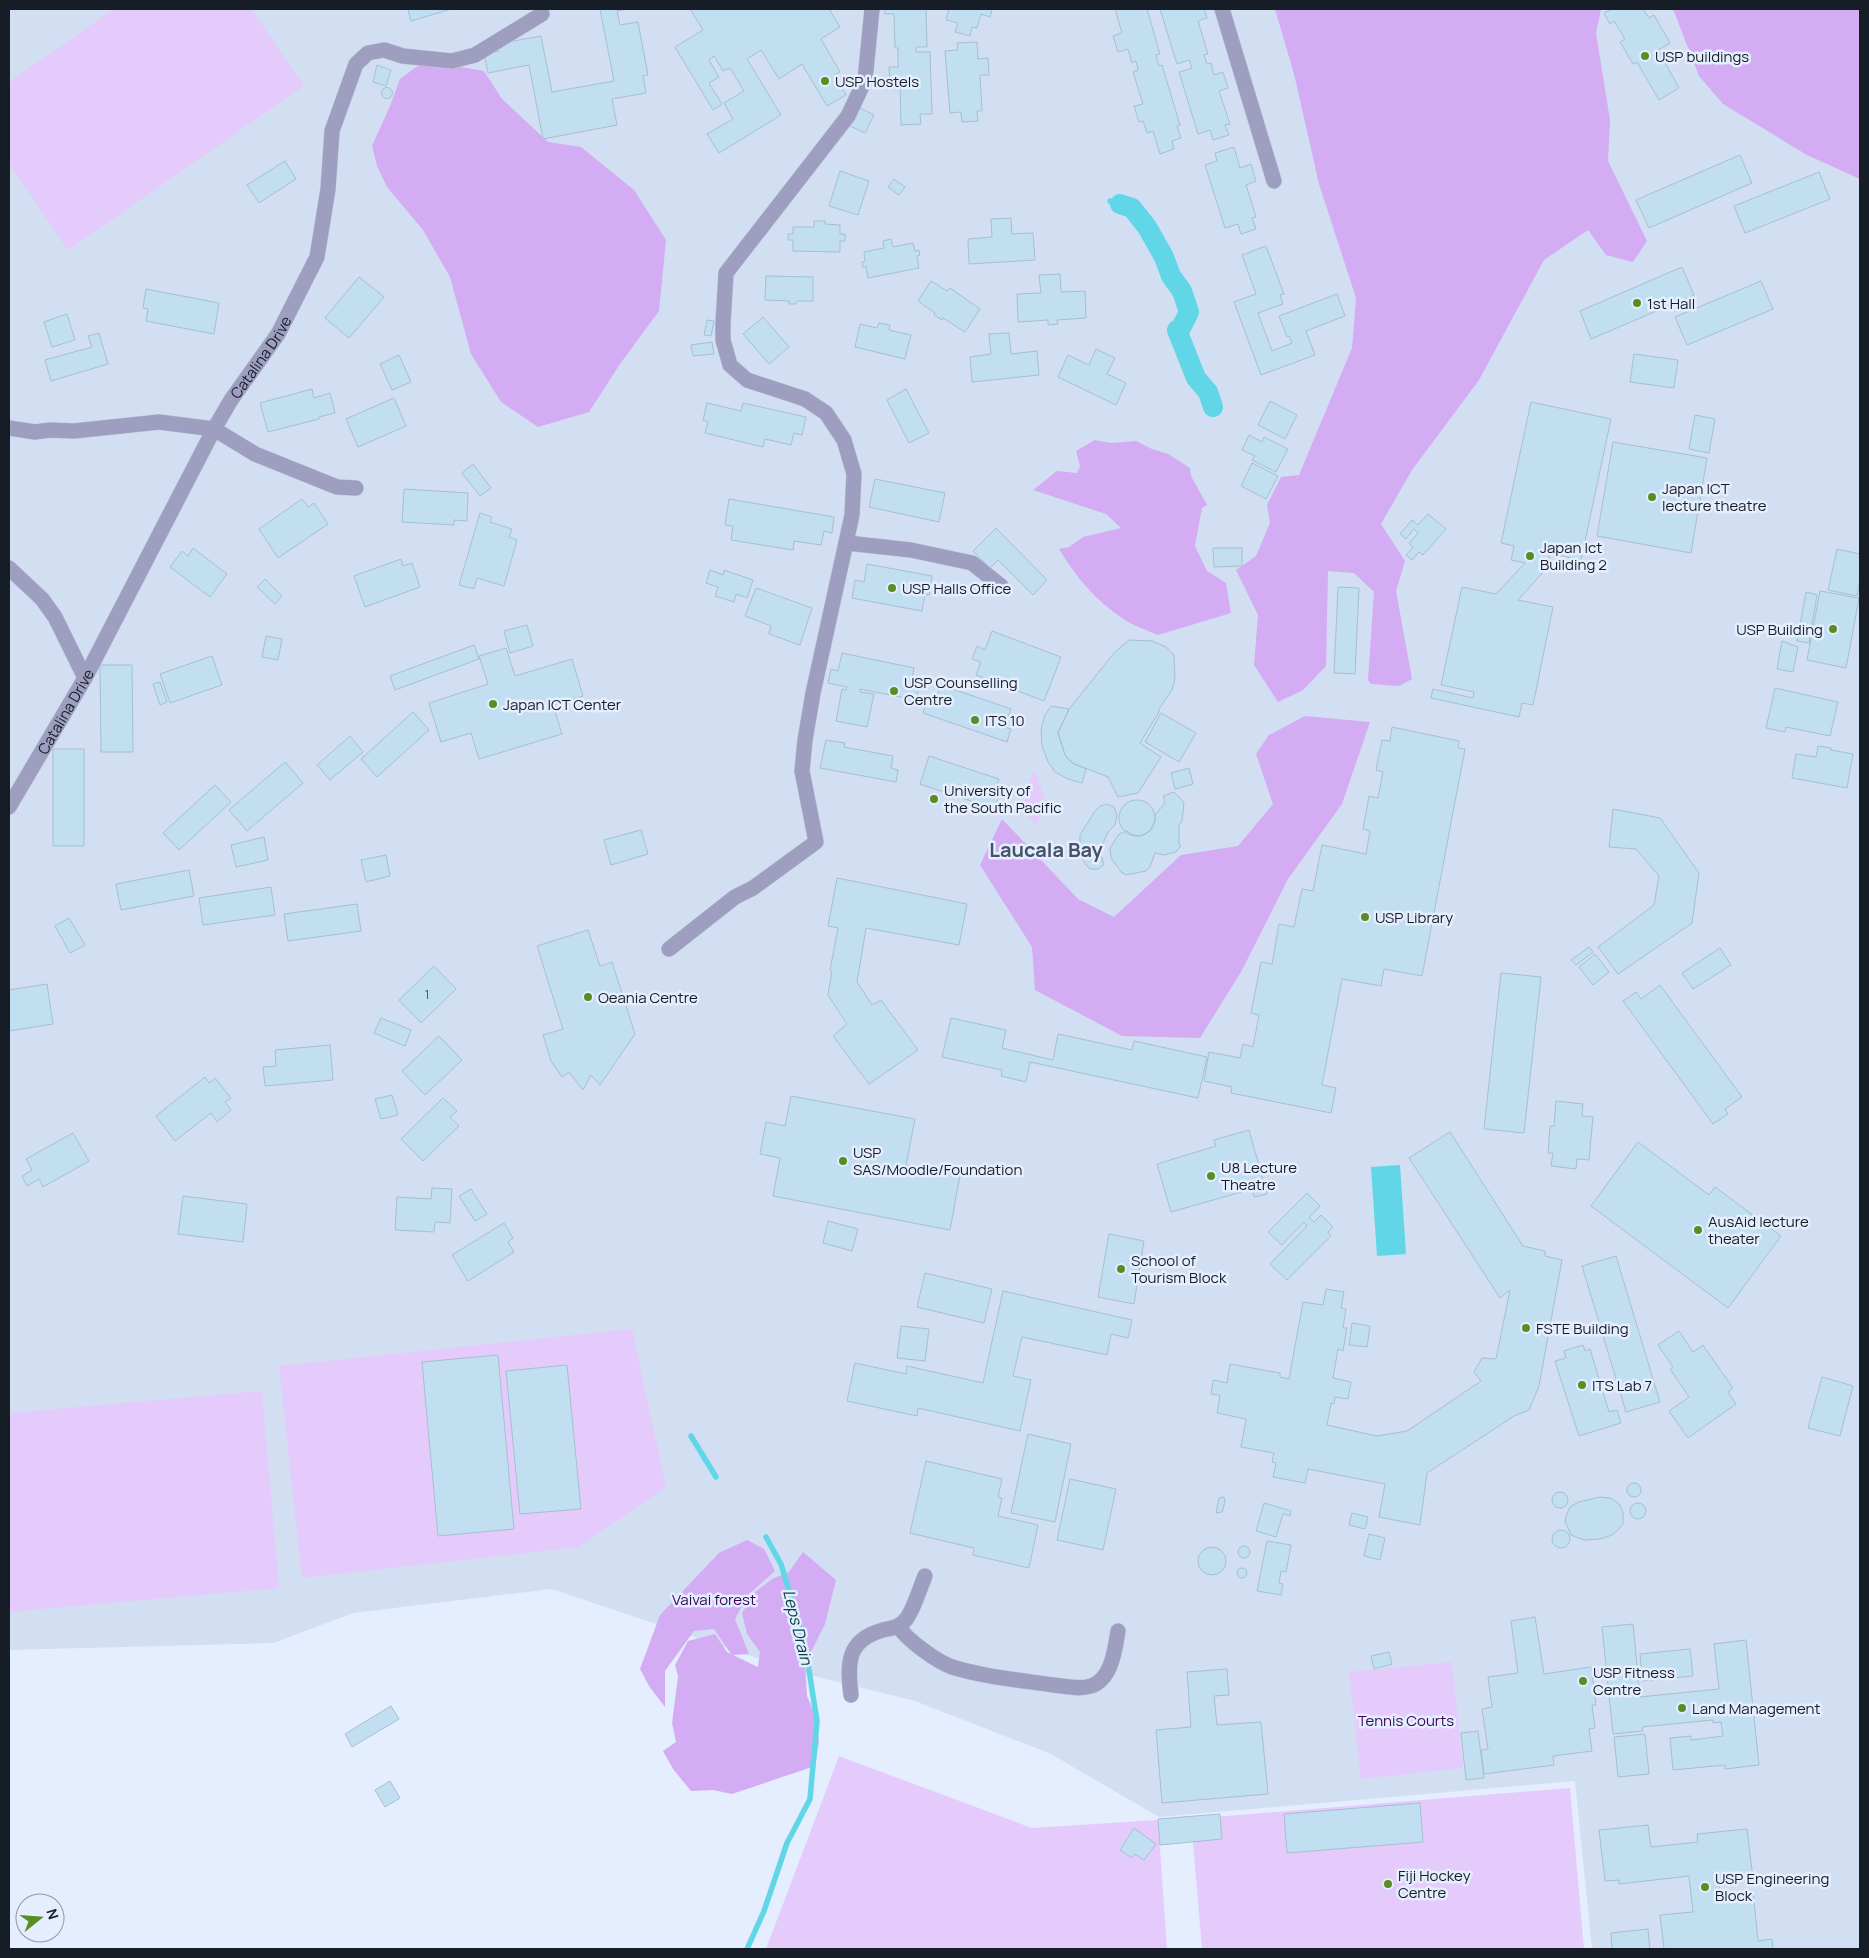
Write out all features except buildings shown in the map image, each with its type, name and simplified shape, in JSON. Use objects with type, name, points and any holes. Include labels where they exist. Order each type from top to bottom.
[{"type":"street","points":[[669,949],[735,897],[753,888],[816,842],[802,771],[805,740],[812,692],[847,543],[852,515],[854,474],[844,440],[826,413],[806,399],[746,380],[730,366],[723,340],[726,273],[848,116],[865,80],[872,9]]},
{"type":"street","points":[[1222,9],[1274,181]]},
{"type":"street","name":"Catalina Drive","points":[[9,807],[85,678],[214,429],[231,400],[278,334],[317,257],[328,189],[332,131],[356,64],[368,53],[384,50],[403,56],[452,61],[475,55],[542,14]]},
{"type":"street","points":[[9,428],[35,432],[50,430],[74,431],[158,422],[214,429],[255,454],[337,487],[356,488]]},
{"type":"street","points":[[847,543],[911,550],[972,564],[1001,586]]},
{"type":"street","points":[[9,568],[42,599],[55,617],[85,678]]},
{"type":"street","points":[[851,1695],[848,1672],[852,1653],[866,1637],[898,1626],[907,1618],[926,1576]]},
{"type":"street","points":[[898,1626],[921,1648],[951,1666],[986,1675],[1075,1688],[1092,1686],[1104,1676],[1114,1656],[1118,1631]]},
{"type":"shaded area","name":"University of the South Pacific","points":[[9,9],[1860,9],[1860,1949],[1592,1949],[1575,1781],[1159,1817],[1051,1754],[915,1701],[802,1673],[552,1589],[353,1613],[273,1643],[9,1650]]},
{"type":"green space","points":[[114,9],[251,9],[304,86],[68,250],[9,164],[9,82]]},
{"type":"green space","points":[[1275,9],[1601,9],[1596,33],[1610,120],[1608,161],[1647,241],[1633,262],[1606,255],[1588,230],[1544,260],[1479,380],[1412,470],[1381,524],[1405,561],[1396,591],[1412,679],[1399,686],[1371,684],[1368,680],[1374,592],[1354,573],[1328,571],[1326,666],[1303,690],[1278,702],[1254,665],[1258,615],[1236,570],[1256,556],[1270,523],[1267,505],[1281,477],[1299,475],[1352,348],[1356,298],[1319,184],[1294,74]]},
{"type":"green space","points":[[1673,9],[1860,9],[1860,179],[1807,155],[1723,104],[1699,76]]},
{"type":"green space","points":[[439,63],[484,71],[502,99],[548,142],[581,147],[634,190],[666,240],[659,311],[620,364],[589,412],[538,427],[501,402],[471,354],[450,277],[423,230],[387,187],[377,166],[372,146],[400,79],[419,65]]},
{"type":"green space","points":[[1095,440],[1111,443],[1136,441],[1168,454],[1190,468],[1191,476],[1207,505],[1202,508],[1195,546],[1207,571],[1226,583],[1231,613],[1158,635],[1130,623],[1112,611],[1079,578],[1059,549],[1069,547],[1083,537],[1121,528],[1106,514],[1033,490],[1057,471],[1077,473],[1080,466],[1076,451]]},
{"type":"green space","points":[[1305,716],[1370,722],[1342,804],[1288,879],[1241,972],[1200,1038],[1122,1036],[1035,990],[1032,947],[980,865],[1002,819],[1078,899],[1114,917],[1181,855],[1238,846],[1273,804],[1256,754],[1269,735]]},
{"type":"green space","points":[[1034,770],[1048,807],[1035,825],[1020,806]]},
{"type":"green space","points":[[632,1329],[666,1487],[579,1547],[302,1578],[279,1366]]},
{"type":"green space","points":[[262,1391],[279,1588],[9,1612],[9,1413]]},
{"type":"green space","name":"Vaivai forest","points":[[747,1540],[764,1549],[775,1571],[748,1595],[735,1619],[749,1654],[733,1655],[758,1667],[760,1652],[747,1634],[742,1613],[755,1592],[772,1579],[789,1572],[803,1552],[836,1580],[825,1624],[805,1664],[807,1696],[813,1710],[819,1741],[815,1766],[732,1794],[713,1790],[691,1791],[673,1769],[663,1751],[676,1742],[672,1723],[678,1676],[675,1665],[688,1641],[715,1634],[727,1652],[731,1654],[714,1629],[694,1631],[665,1671],[665,1707],[649,1686],[640,1669],[660,1615],[719,1553]]},
{"type":"green space","name":"Tennis Courts","points":[[1452,1662],[1463,1768],[1361,1779],[1349,1672]]},
{"type":"green space","points":[[839,1756],[1032,1828],[1158,1820],[1167,1949],[766,1949]]},
{"type":"green space","name":"Fiji Hockey Centre","points":[[1570,1788],[1584,1949],[1202,1949],[1191,1819]]},
{"type":"water","points":[[1400,1165],[1406,1254],[1377,1256],[1371,1167]]},
{"type":"waterway","points":[[1110,201],[1120,204]]},
{"type":"waterway","points":[[1120,204],[1132,208],[1147,227],[1164,257],[1171,276],[1182,291],[1189,312],[1181,328],[1177,330],[1196,378],[1208,392],[1213,407]]},
{"type":"waterway","name":"Leps Drain","points":[[691,1436],[716,1477]]},
{"type":"waterway","points":[[747,1949],[764,1911],[787,1843],[810,1799],[817,1721],[805,1645],[781,1564],[766,1537]]},
{"type":"place","name":"USP buildings","points":[[1645,56]]},
{"type":"place","name":"USP Hostels","points":[[825,81]]},
{"type":"place","name":"1st Hall","points":[[1637,303]]},
{"type":"place","name":"Japan ICT lecture theatre","points":[[1652,497]]},
{"type":"place","name":"Japan Ict Building 2","points":[[1530,556]]},
{"type":"place","name":"USP Halls Office","points":[[892,588]]},
{"type":"place","name":"USP Building","points":[[1833,629]]},
{"type":"place","name":"USP Counselling Centre","points":[[894,691]]},
{"type":"place","name":"Japan ICT Center","points":[[493,704]]},
{"type":"place","name":"ITS 10","points":[[975,720]]},
{"type":"place","name":"University of the South Pacific","points":[[934,799]]},
{"type":"place","name":"USP Library","points":[[1365,917]]},
{"type":"place","name":"Oeania Centre","points":[[588,997]]},
{"type":"place","name":"USP SAS/Moodle/Foundation","points":[[843,1161]]},
{"type":"place","name":"U8 Lecture Theatre","points":[[1211,1176]]},
{"type":"place","name":"AusAid lecture theater","points":[[1698,1230]]},
{"type":"place","name":"School of Tourism Block","points":[[1121,1269]]},
{"type":"place","name":"FSTE Building","points":[[1526,1328]]},
{"type":"place","name":"ITS Lab 7","points":[[1582,1385]]},
{"type":"place","name":"USP Fitness Centre","points":[[1583,1681]]},
{"type":"place","name":"Land Management","points":[[1682,1708]]},
{"type":"place","name":"Fiji Hockey Centre","points":[[1388,1884]]},
{"type":"place","name":"USP Engineering Block","points":[[1705,1887]]},
{"type":"district","name":"Laucala Bay","points":[[1046,849]]}]
